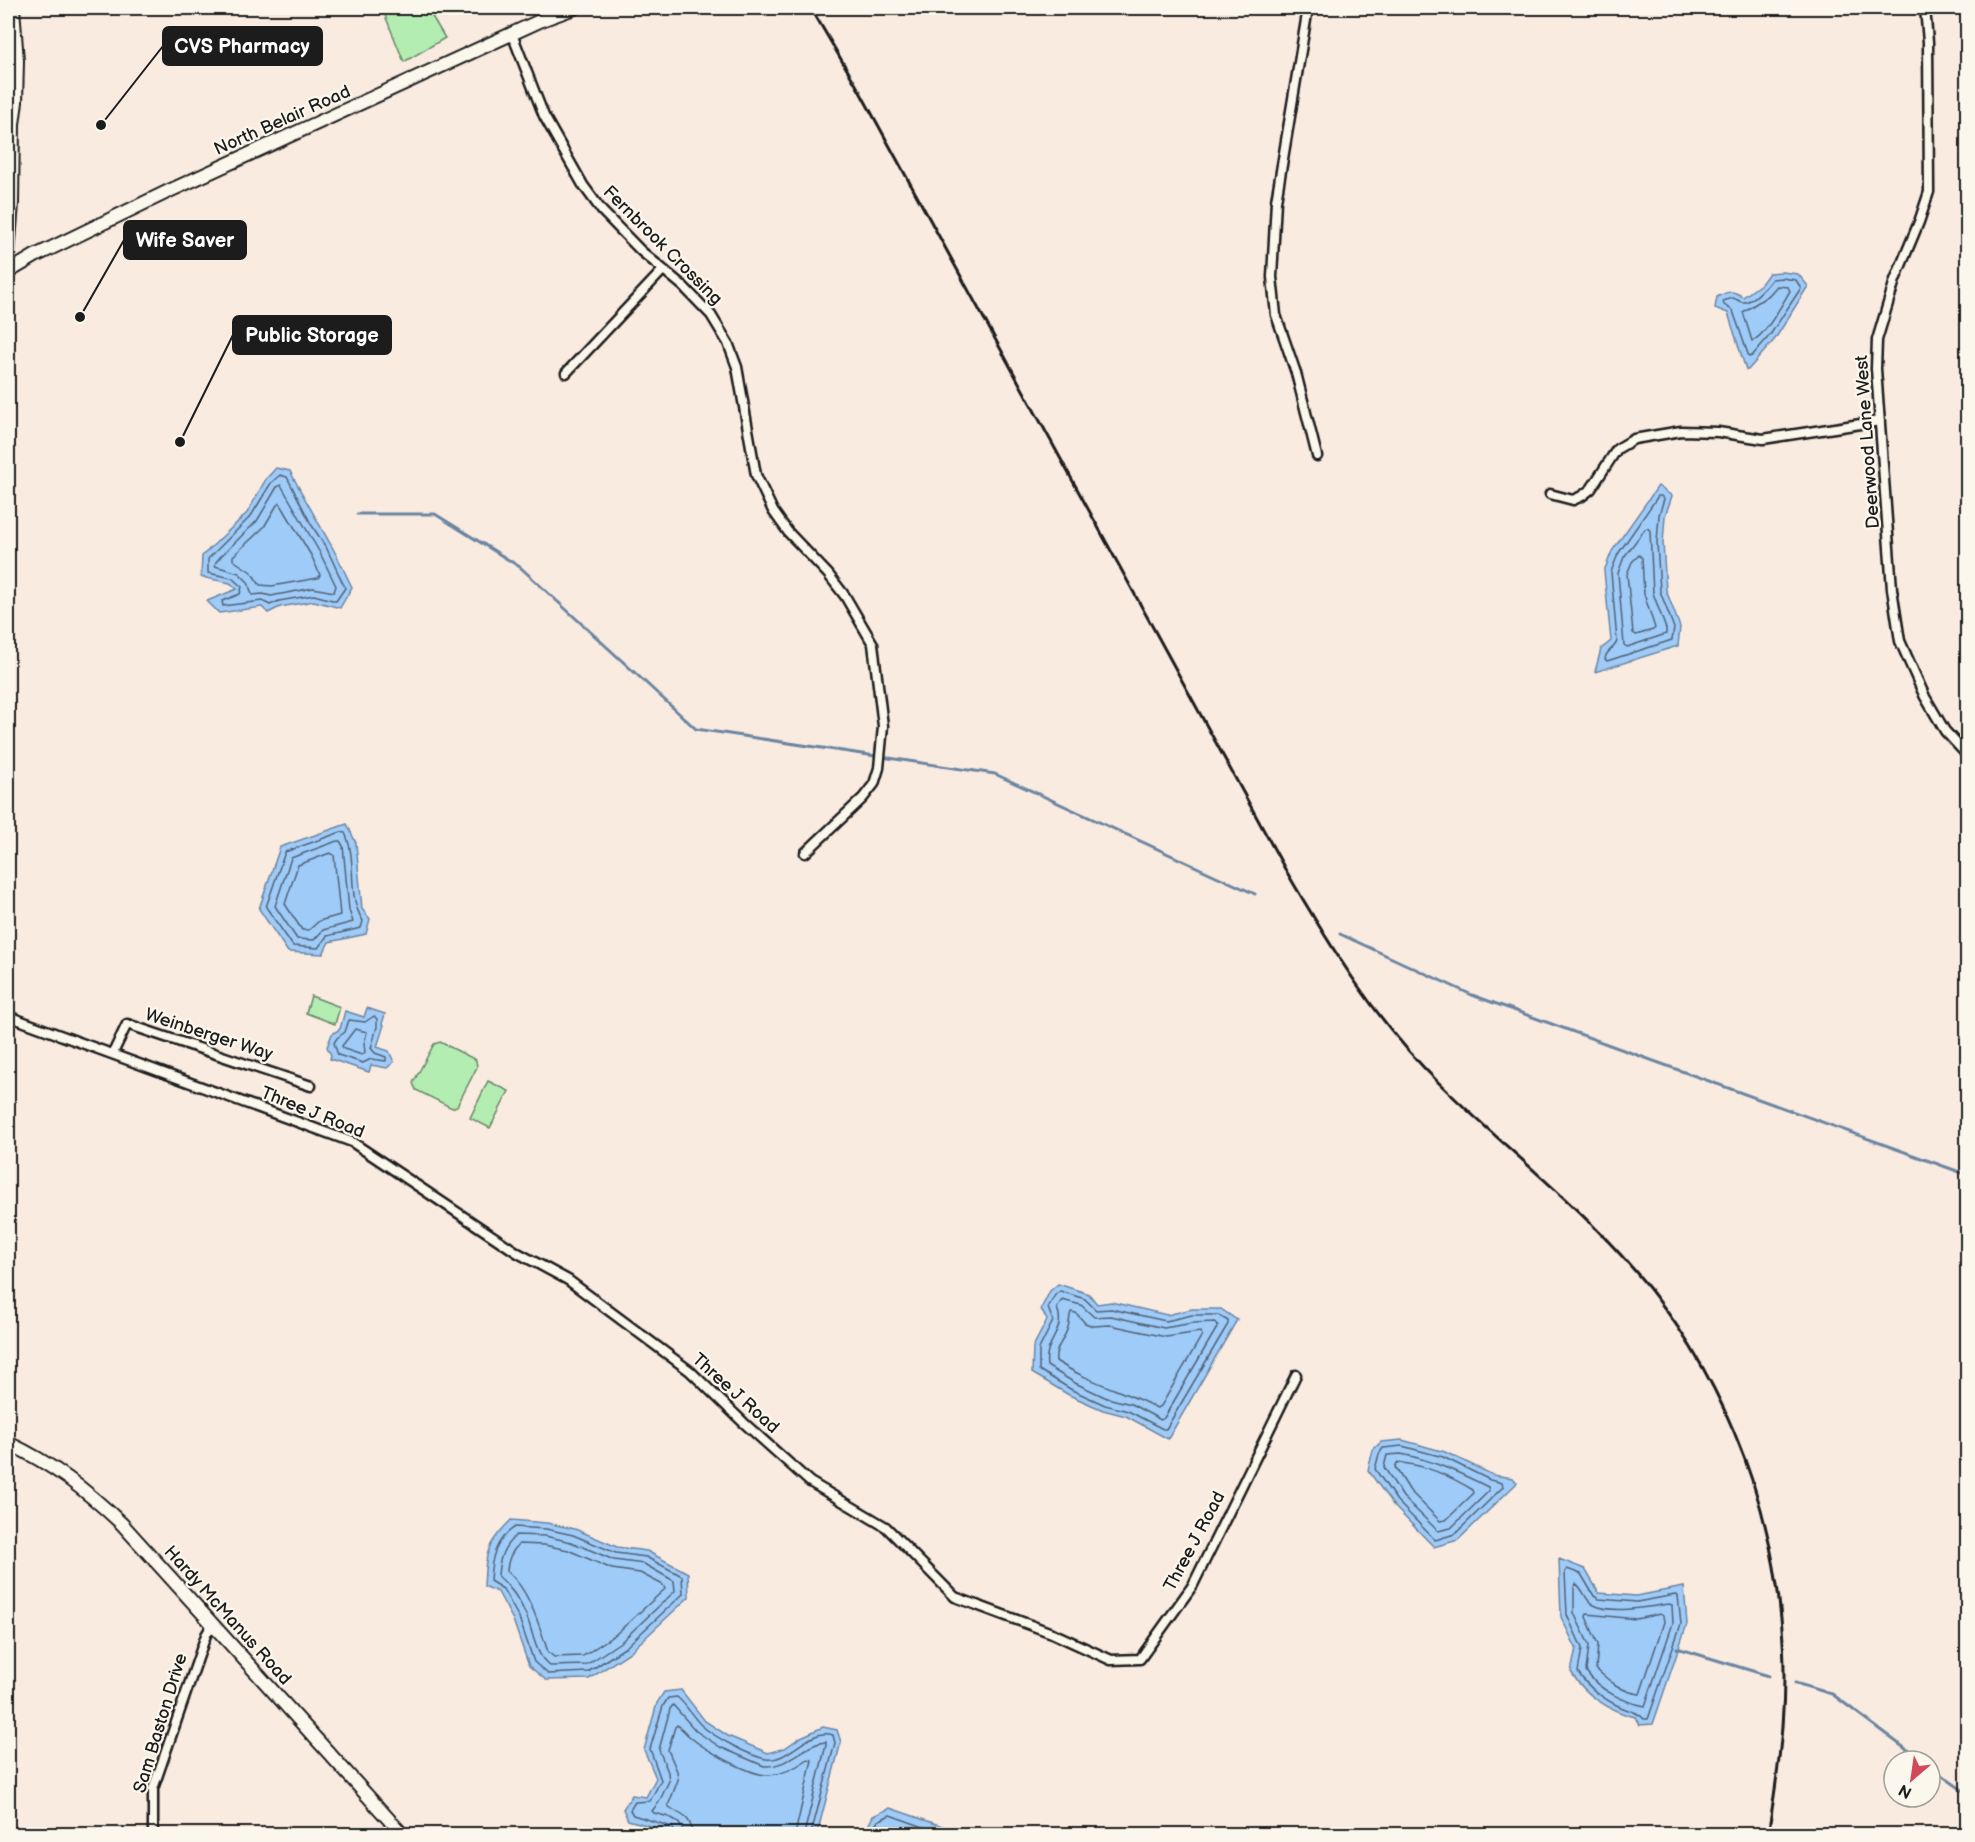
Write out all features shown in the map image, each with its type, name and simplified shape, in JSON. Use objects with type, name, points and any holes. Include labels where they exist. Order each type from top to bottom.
[{"type":"main road","points":[[8,254],[12,203],[11,114],[17,61],[13,8]]},
{"type":"main road","name":"North Belair Road","points":[[8,272],[35,256],[169,191],[512,34],[574,8]]},
{"type":"main road","name":"Hardy McManus Road","points":[[8,1443],[73,1480],[122,1524],[402,1834]]},
{"type":"street","points":[[1308,8],[1276,201],[1272,277],[1276,315],[1296,373],[1317,456]]},
{"type":"street","name":"Deerwood Lane West","points":[[1925,8],[1928,42],[1929,192],[1920,222],[1895,280],[1877,340],[1876,369],[1892,589],[1900,641],[1925,698],[1945,731],[1968,756]]},
{"type":"street","name":"Fernbrook Crossing","points":[[512,34],[544,116],[583,185],[602,211],[711,315],[728,343],[737,367],[756,475],[773,511],[788,532],[828,574],[845,596],[873,644],[883,726],[879,768],[874,784],[863,798],[805,853]]},
{"type":"street","points":[[566,373],[663,270]]},
{"type":"street","points":[[1550,494],[1573,500],[1582,496],[1591,489],[1617,449],[1634,439],[1681,431],[1718,432],[1762,439],[1880,421]]},
{"type":"street","name":"Three J Road","points":[[8,1016],[352,1142],[518,1253],[568,1281],[690,1371],[810,1482],[886,1527],[955,1598],[1052,1633],[1111,1660],[1140,1659],[1193,1585],[1296,1375]]},
{"type":"street","name":"Weinberger Way","points":[[113,1053],[127,1024],[311,1086]]},
{"type":"street","name":"Sam Baston Drive","points":[[153,1834],[153,1790],[198,1656],[212,1625]]},
{"type":"green space","points":[[382,8],[427,8],[445,38],[404,62]]},
{"type":"green space","points":[[311,996],[340,1007],[335,1024],[306,1013]]},
{"type":"green space","points":[[440,1042],[476,1060],[477,1067],[457,1106],[452,1108],[416,1090],[413,1083],[434,1044]]},
{"type":"green space","points":[[488,1081],[509,1091],[490,1128],[470,1118]]},
{"type":"water","points":[[1769,273],[1798,274],[1808,286],[1775,339],[1746,370],[1728,313],[1715,308],[1717,297],[1730,292],[1743,297],[1761,284]]},
{"type":"water","points":[[276,468],[290,471],[352,587],[340,608],[314,601],[280,607],[268,613],[262,607],[219,613],[207,601],[237,589],[230,583],[201,577],[202,556],[247,513],[266,479]]},
{"type":"water","points":[[1658,486],[1672,496],[1665,516],[1663,543],[1666,590],[1680,627],[1678,646],[1595,672],[1601,649],[1611,641],[1604,571],[1612,551]]},
{"type":"water","points":[[347,824],[356,843],[362,909],[370,919],[366,934],[329,942],[323,954],[288,952],[259,909],[280,847]]},
{"type":"water","points":[[367,1008],[385,1014],[377,1047],[389,1051],[394,1062],[387,1068],[371,1065],[369,1072],[330,1059],[331,1055],[327,1047],[332,1034],[340,1029],[345,1011],[364,1017]]},
{"type":"water","points":[[1058,1284],[1089,1294],[1097,1304],[1111,1302],[1167,1315],[1192,1309],[1221,1309],[1237,1320],[1168,1439],[1126,1416],[1103,1410],[1069,1395],[1032,1373],[1033,1347],[1047,1320],[1041,1309],[1050,1291]]},
{"type":"water","points":[[1402,1440],[1445,1452],[1493,1475],[1513,1478],[1517,1483],[1458,1540],[1434,1547],[1393,1505],[1368,1470],[1373,1450],[1381,1442]]},
{"type":"water","points":[[511,1520],[547,1523],[575,1529],[617,1547],[647,1551],[688,1573],[689,1597],[630,1652],[589,1679],[546,1680],[529,1666],[513,1620],[498,1592],[484,1586],[489,1549]]},
{"type":"water","points":[[1559,1559],[1585,1569],[1599,1593],[1636,1596],[1684,1587],[1687,1624],[1653,1724],[1639,1725],[1635,1717],[1616,1711],[1598,1701],[1583,1688],[1571,1672],[1576,1648],[1561,1617]]},
{"type":"water","points":[[681,1690],[705,1721],[728,1736],[768,1753],[785,1748],[801,1737],[823,1727],[837,1730],[841,1742],[817,1834],[679,1834],[628,1820],[623,1809],[632,1795],[646,1797],[656,1778],[644,1750],[657,1703],[664,1692]]},
{"type":"water","points":[[890,1808],[942,1826],[954,1834],[864,1834],[873,1816]]},
{"type":"waterway","points":[[357,514],[435,514],[520,567],[696,729],[995,774],[1255,894]]},
{"type":"waterway","points":[[1340,934],[1472,995],[1968,1175]]},
{"type":"waterway","points":[[1677,1648],[1769,1676]]},
{"type":"waterway","points":[[1795,1683],[1832,1694],[1906,1749]]},
{"type":"waterway","points":[[1942,1776],[1968,1794]]},
{"type":"railway","points":[[811,8],[859,90],[1285,869],[1337,955],[1375,1009],[1417,1061],[1589,1222],[1635,1271],[1665,1308],[1715,1390],[1735,1433],[1765,1524],[1775,1571],[1781,1618],[1784,1700],[1768,1834]]},
{"type":"place","name":"CVS Pharmacy","points":[[101,125]]},
{"type":"place","name":"Wife Saver","points":[[80,317]]},
{"type":"place","name":"Public Storage","points":[[180,442]]}]
